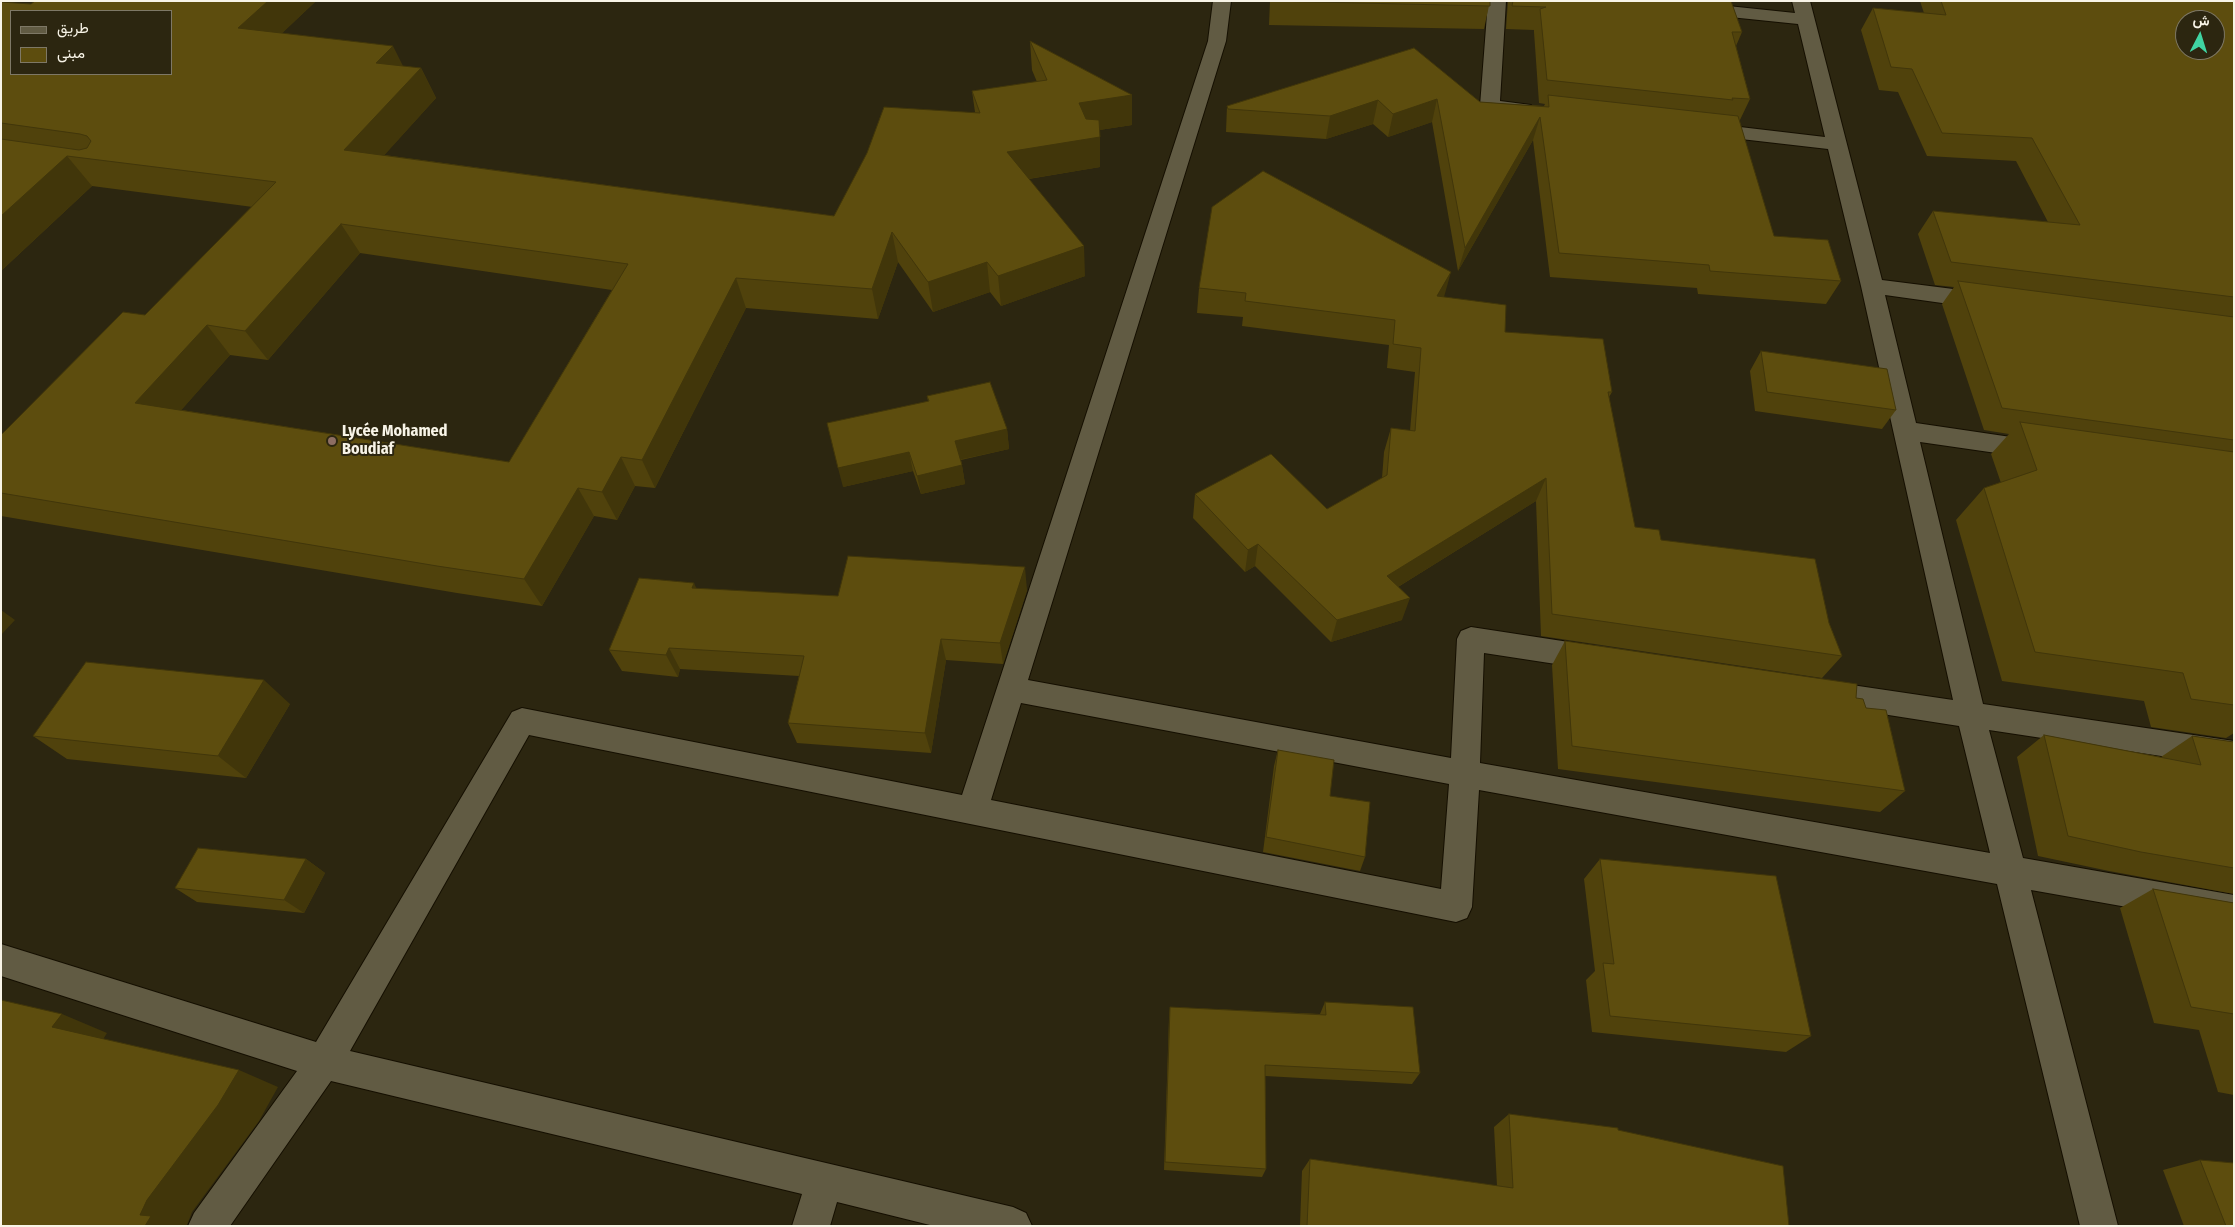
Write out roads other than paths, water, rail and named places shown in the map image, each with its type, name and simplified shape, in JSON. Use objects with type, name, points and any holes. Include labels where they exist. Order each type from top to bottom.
[{"type":"street","points":[[972,810],[1217,41],[1222,1]]},
{"type":"street","points":[[1496,1],[1490,106],[1539,111]]},
{"type":"street","points":[[1624,1],[1804,10],[1872,286],[1971,715],[2099,1226]]},
{"type":"street","points":[[1688,127],[1836,144]]},
{"type":"street","points":[[1872,286],[2009,304]]},
{"type":"street","points":[[1906,431],[2060,453]]},
{"type":"street","points":[[207,1226],[324,1062],[522,721],[1456,907],[1465,774],[1471,639],[1618,662]]},
{"type":"street","points":[[1795,688],[2234,754]]},
{"type":"street","points":[[1012,689],[1465,774],[2234,911]]},
{"type":"street","points":[[1,960],[324,1062],[1012,1226]]},
{"type":"street","points":[[811,1226],[825,1180]]},
{"type":"place","name":"Lycée Mohamed Boudiaf","points":[[332,441]]}]
